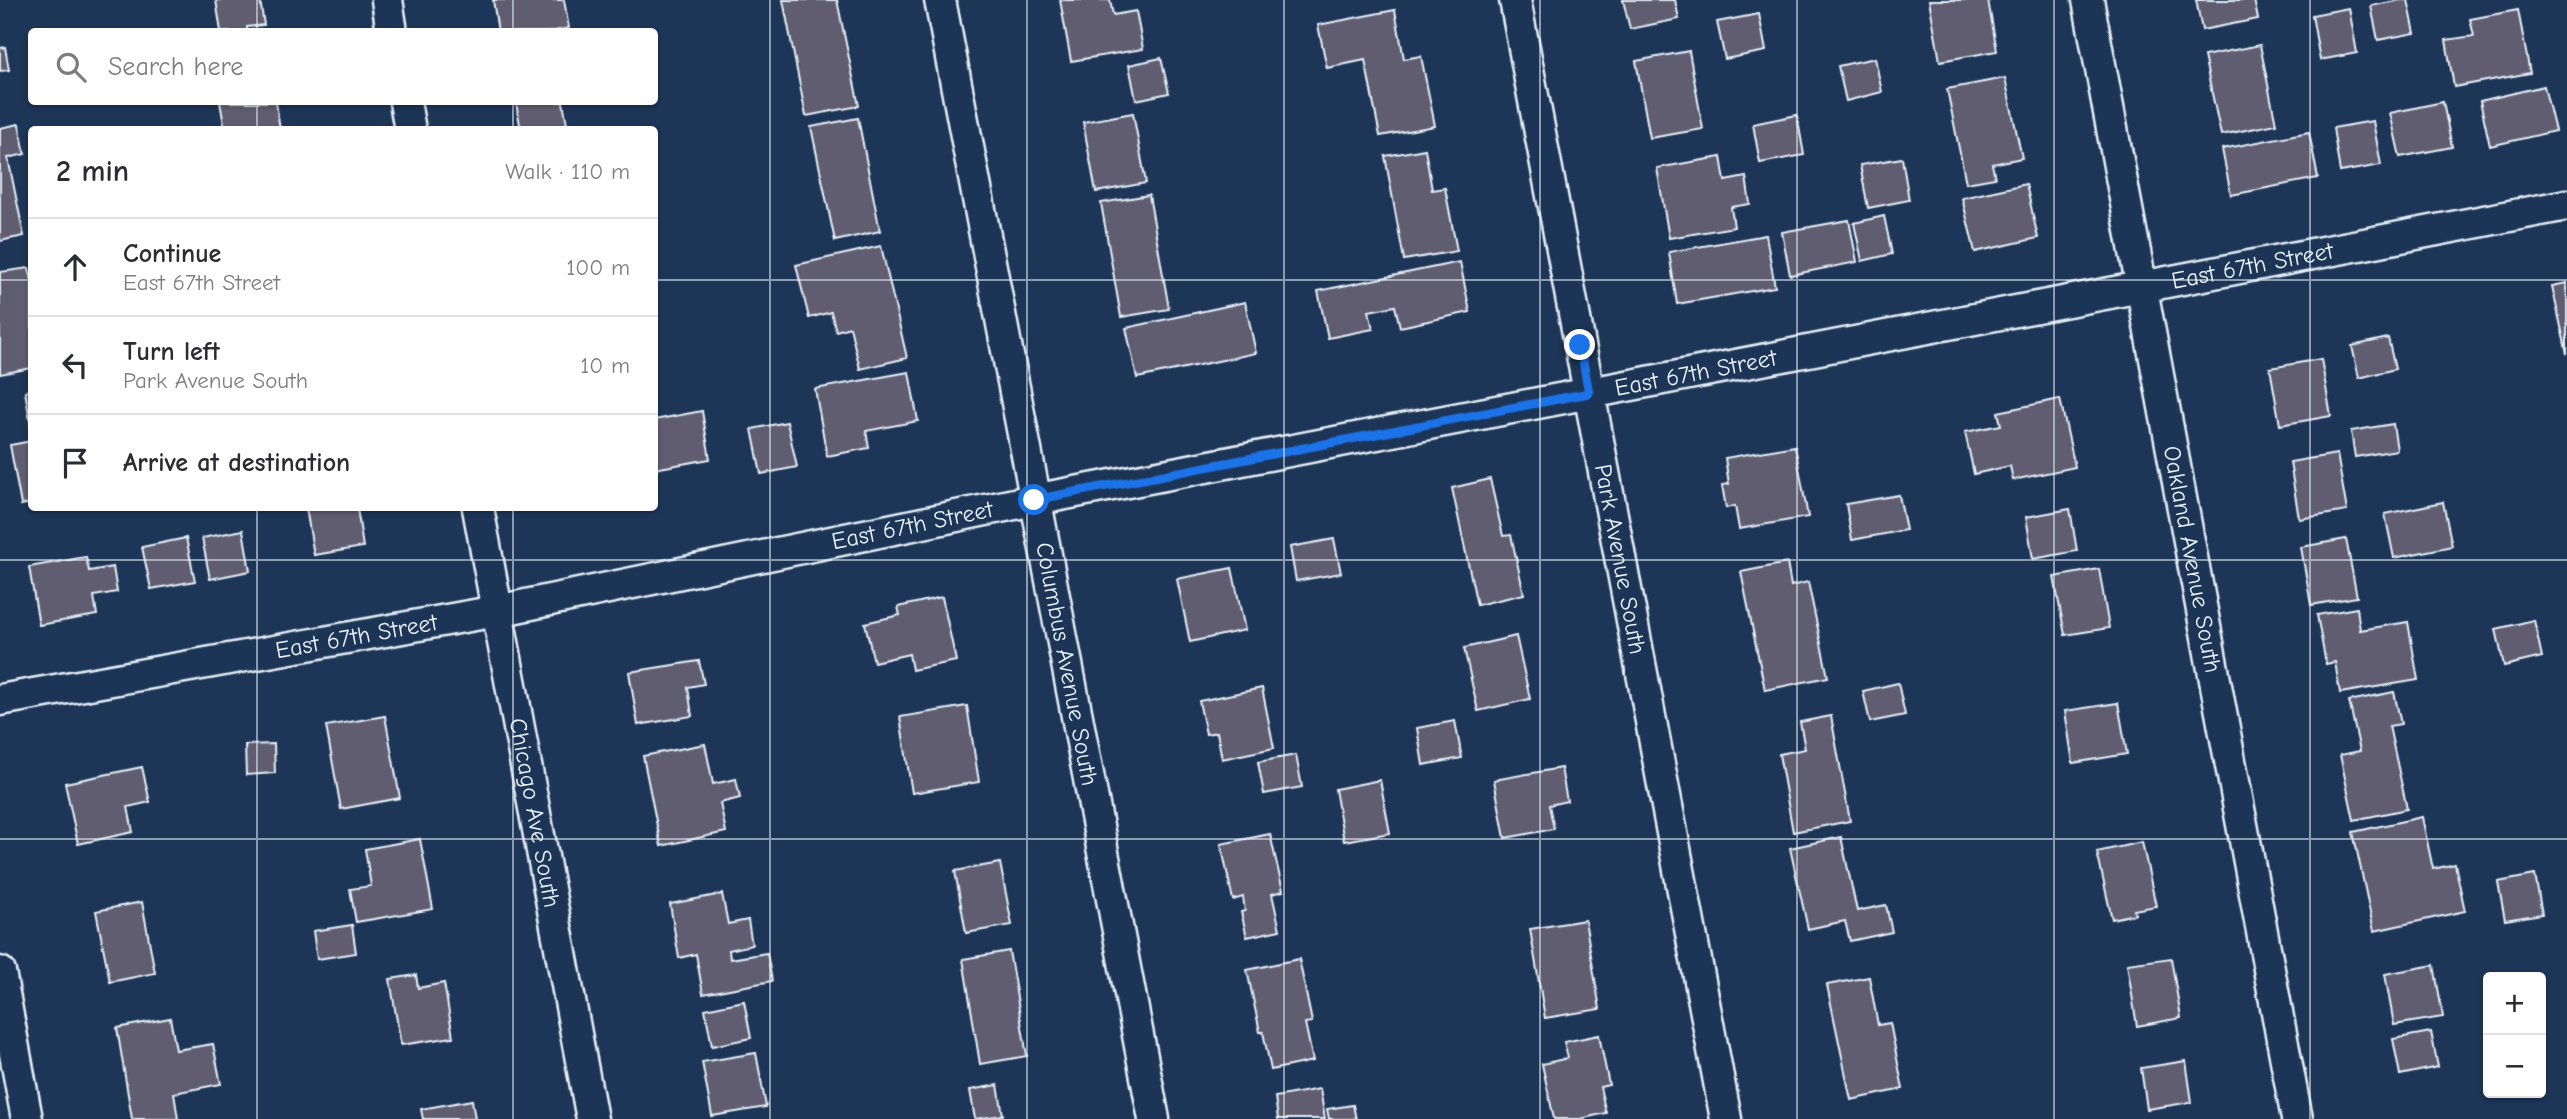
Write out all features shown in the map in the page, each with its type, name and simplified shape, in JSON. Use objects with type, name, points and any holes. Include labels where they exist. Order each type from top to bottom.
[{"type":"street","points":[[387,0],[391,28]]},
{"type":"street","name":"Columbus Avenue South","points":[[940,0],[1154,1119]]},
{"type":"street","name":"Park Avenue South","points":[[1515,0],[1727,1119]]},
{"type":"street","name":"Oakland Avenue South","points":[[2088,0],[2297,1119]]},
{"type":"street","points":[[406,105],[409,126]]},
{"type":"street","name":"East 67th Street","points":[[0,700],[497,611],[1034,500],[2567,205]]},
{"type":"street","name":"Chicago Ave South","points":[[479,511],[592,1119]]},
{"type":"street","points":[[0,972],[27,1119]]},
{"type":"building","points":[[216,0],[260,0],[264,25],[220,28]]},
{"type":"building","points":[[493,0],[564,0],[569,28],[497,28]]},
{"type":"building","points":[[783,0],[837,0],[859,106],[806,116]]},
{"type":"building","points":[[1060,0],[1110,0],[1113,15],[1136,11],[1143,49],[1071,61]]},
{"type":"building","points":[[1623,0],[1675,0],[1679,19],[1630,29]]},
{"type":"building","points":[[1929,0],[1988,0],[1997,51],[1940,61]]},
{"type":"building","points":[[2196,0],[2254,0],[2258,19],[2202,30]]},
{"type":"building","points":[[2408,0],[2415,33],[2378,40],[2371,6]]},
{"type":"building","points":[[2349,8],[2357,53],[2320,60],[2312,15]]},
{"type":"building","points":[[1395,10],[1404,59],[1421,56],[1435,126],[1380,136],[1365,60],[1327,68],[1318,25]]},
{"type":"building","points":[[2518,10],[2530,73],[2454,87],[2446,40],[2474,36],[2470,19]]},
{"type":"building","points":[[1759,14],[1766,51],[1725,59],[1717,22]]},
{"type":"building","points":[[2260,45],[2276,124],[2221,135],[2204,56]]},
{"type":"building","points":[[5,47],[9,70],[0,71],[0,48]]},
{"type":"building","points":[[1689,51],[1703,129],[1650,138],[1636,61]]},
{"type":"building","points":[[1161,58],[1169,93],[1136,100],[1129,65]]},
{"type":"building","points":[[1875,58],[1882,92],[1846,101],[1838,66]]},
{"type":"building","points":[[2005,78],[2022,158],[1992,164],[1995,178],[1966,183],[1947,89]]},
{"type":"building","points":[[2544,86],[2555,131],[2490,146],[2480,101]]},
{"type":"building","points":[[2443,102],[2452,147],[2400,157],[2390,113]]},
{"type":"building","points":[[221,105],[276,105],[279,126],[224,126]]},
{"type":"building","points":[[516,105],[564,105],[567,126],[520,126]]},
{"type":"building","points":[[1133,113],[1146,183],[1096,192],[1083,122]]},
{"type":"building","points":[[1797,115],[1804,155],[1760,163],[1753,124]]},
{"type":"building","points":[[858,118],[880,231],[835,241],[811,127]]},
{"type":"building","points":[[2373,121],[2381,165],[2340,172],[2333,128]]},
{"type":"building","points":[[19,124],[25,154],[8,158],[24,236],[0,241],[0,128]]},
{"type":"building","points":[[2309,132],[2318,178],[2231,195],[2222,149]]},
{"type":"building","points":[[1425,149],[1432,190],[1445,188],[1457,251],[1404,260],[1385,156]]},
{"type":"building","points":[[1721,157],[1725,181],[1746,177],[1750,204],[1731,207],[1734,227],[1669,238],[1657,168]]},
{"type":"building","points":[[1902,158],[1909,200],[1868,208],[1860,165]]},
{"type":"building","points":[[2026,184],[2038,238],[1975,252],[1962,198]]},
{"type":"building","points":[[1149,195],[1169,309],[1121,317],[1101,203]]},
{"type":"building","points":[[1884,216],[1892,254],[1862,261],[1854,223]]},
{"type":"building","points":[[1849,220],[1857,262],[1790,275],[1782,232]]},
{"type":"building","points":[[1766,235],[1775,287],[1677,304],[1669,252]]},
{"type":"building","points":[[881,246],[907,358],[860,369],[850,327],[836,331],[831,312],[809,318],[796,265]]},
{"type":"building","points":[[1460,262],[1470,312],[1400,327],[1395,306],[1369,311],[1373,329],[1328,338],[1318,291]]},
{"type":"building","points":[[28,268],[28,369],[0,374],[0,272]]},
{"type":"building","points":[[2567,283],[2567,354],[2552,286]]},
{"type":"building","points":[[1245,302],[1256,353],[1137,378],[1126,328]]},
{"type":"building","points":[[2388,338],[2395,369],[2359,378],[2352,346]]},
{"type":"building","points":[[2321,359],[2331,416],[2280,425],[2270,368]]},
{"type":"building","points":[[909,372],[918,421],[866,431],[869,448],[827,456],[815,389]]},
{"type":"building","points":[[2060,399],[2075,467],[2013,480],[2010,466],[1974,474],[1965,432],[2001,425],[1998,412]]},
{"type":"building","points":[[702,411],[710,459],[658,468],[658,419]]},
{"type":"building","points":[[787,422],[797,467],[761,474],[752,429]]},
{"type":"building","points":[[2393,424],[2397,450],[2355,457],[2351,431]]},
{"type":"building","points":[[28,442],[28,504],[21,505],[10,445]]},
{"type":"building","points":[[1795,446],[1808,517],[1739,529],[1735,506],[1726,508],[1722,485],[1729,484],[1725,458]]},
{"type":"building","points":[[2337,454],[2347,511],[2299,519],[2290,462]]},
{"type":"building","points":[[1490,479],[1503,536],[1511,535],[1524,594],[1477,605],[1452,488]]},
{"type":"building","points":[[1899,495],[1906,530],[1852,540],[1846,504]]},
{"type":"building","points":[[2443,502],[2452,546],[2394,558],[2385,514]]},
{"type":"building","points":[[2070,509],[2077,551],[2033,559],[2026,517]]},
{"type":"building","points":[[307,511],[357,511],[363,547],[314,555]]},
{"type":"building","points":[[243,530],[250,571],[210,579],[202,538]]},
{"type":"building","points":[[186,538],[195,581],[151,589],[142,547]]},
{"type":"building","points":[[1334,539],[1341,573],[1296,581],[1290,547]]},
{"type":"building","points":[[2346,539],[2357,597],[2311,605],[2301,547]]},
{"type":"building","points":[[86,557],[89,571],[113,567],[117,592],[94,596],[97,615],[39,625],[29,567]]},
{"type":"building","points":[[1787,563],[1791,586],[1808,582],[1828,677],[1765,690],[1741,572]]},
{"type":"building","points":[[1232,568],[1245,630],[1190,642],[1177,579]]},
{"type":"building","points":[[2099,569],[2109,628],[2065,635],[2054,577]]},
{"type":"building","points":[[942,597],[956,661],[912,670],[909,654],[874,662],[865,623],[900,615],[898,607]]},
{"type":"building","points":[[2357,608],[2360,630],[2408,622],[2418,680],[2340,693],[2335,662],[2326,664],[2317,615]]},
{"type":"building","points":[[2534,620],[2542,657],[2504,666],[2496,629]]},
{"type":"building","points":[[1516,636],[1530,699],[1478,711],[1464,648]]},
{"type":"building","points":[[699,661],[704,684],[688,687],[692,716],[638,725],[629,672]]},
{"type":"building","points":[[1898,683],[1905,715],[1870,722],[1863,691]]},
{"type":"building","points":[[1262,688],[1274,748],[1222,759],[1217,732],[1206,734],[1199,701]]},
{"type":"building","points":[[2394,692],[2401,724],[2389,726],[2407,809],[2354,820],[2340,755],[2360,751],[2349,701]]},
{"type":"building","points":[[2118,703],[2127,754],[2073,763],[2065,711]]},
{"type":"building","points":[[967,706],[979,782],[912,793],[900,717]]},
{"type":"building","points":[[385,716],[400,798],[341,809],[326,726]]},
{"type":"building","points":[[1831,716],[1850,821],[1793,832],[1779,754],[1805,749],[1800,722]]},
{"type":"building","points":[[1455,721],[1462,758],[1423,765],[1417,728]]},
{"type":"building","points":[[274,744],[275,773],[246,775],[245,745]]},
{"type":"building","points":[[705,744],[713,784],[736,779],[740,798],[720,803],[726,832],[661,846],[643,756]]},
{"type":"building","points":[[1296,755],[1302,787],[1264,794],[1258,762]]},
{"type":"building","points":[[142,767],[150,802],[128,807],[133,832],[78,844],[65,783]]},
{"type":"building","points":[[1561,768],[1567,801],[1549,805],[1554,829],[1505,838],[1494,780]]},
{"type":"building","points":[[1380,780],[1390,833],[1344,841],[1335,789]]},
{"type":"building","points":[[2422,817],[2433,869],[2455,864],[2465,911],[2374,931],[2353,832]]},
{"type":"building","points":[[1270,834],[1283,891],[1272,894],[1280,930],[1247,937],[1241,912],[1245,911],[1243,897],[1233,900],[1221,844]]},
{"type":"building","points":[[1841,837],[1857,911],[1886,905],[1892,932],[1850,941],[1845,921],[1808,929],[1790,848]]},
{"type":"building","points":[[420,839],[433,909],[356,922],[350,889],[371,886],[365,849]]},
{"type":"building","points":[[2142,842],[2156,906],[2134,910],[2135,914],[2112,919],[2097,852]]},
{"type":"building","points":[[1000,863],[1012,925],[966,933],[955,871]]},
{"type":"building","points":[[2535,875],[2542,914],[2505,920],[2498,882]]},
{"type":"building","points":[[722,894],[728,924],[748,920],[752,945],[729,950],[730,959],[767,953],[772,981],[703,994],[696,954],[679,958],[670,904]]},
{"type":"building","points":[[142,902],[155,973],[110,982],[96,911]]},
{"type":"building","points":[[1585,920],[1600,1009],[1545,1018],[1530,929]]},
{"type":"building","points":[[352,925],[356,953],[317,959],[313,931]]},
{"type":"building","points":[[1009,951],[1027,1056],[980,1064],[963,959]]},
{"type":"building","points":[[2171,958],[2181,1018],[2137,1026],[2127,964]]},
{"type":"building","points":[[1299,959],[1312,1022],[1305,1023],[1313,1061],[1271,1070],[1247,970]]},
{"type":"building","points":[[2434,965],[2443,1017],[2394,1025],[2385,974]]},
{"type":"building","points":[[416,975],[418,988],[444,983],[453,1037],[401,1045],[390,979]]},
{"type":"building","points":[[1869,977],[1878,1025],[1890,1023],[1903,1089],[1851,1100],[1827,985]]},
{"type":"building","points":[[744,1001],[751,1038],[712,1046],[705,1009]]},
{"type":"building","points":[[170,1018],[176,1050],[213,1044],[221,1084],[174,1093],[178,1119],[132,1119],[117,1028]]},
{"type":"building","points":[[2431,1032],[2438,1067],[2400,1075],[2393,1039]]},
{"type":"building","points":[[1599,1035],[1609,1085],[1600,1087],[1606,1113],[1580,1119],[1554,1119],[1542,1064],[1568,1058],[1564,1042]]},
{"type":"building","points":[[756,1053],[766,1107],[712,1116],[702,1062]]},
{"type":"building","points":[[2186,1061],[2192,1102],[2147,1109],[2141,1068]]},
{"type":"building","points":[[998,1085],[1003,1115],[975,1119],[970,1090]]},
{"type":"building","points":[[1320,1089],[1325,1119],[1278,1119],[1275,1097]]},
{"type":"building","points":[[472,1100],[475,1119],[423,1119],[421,1109]]},
{"type":"building","points":[[1353,1105],[1356,1119],[1329,1119],[1327,1109]]},
{"type":"route","points":[[1034,500],[1589,393],[1580,345]]}]
